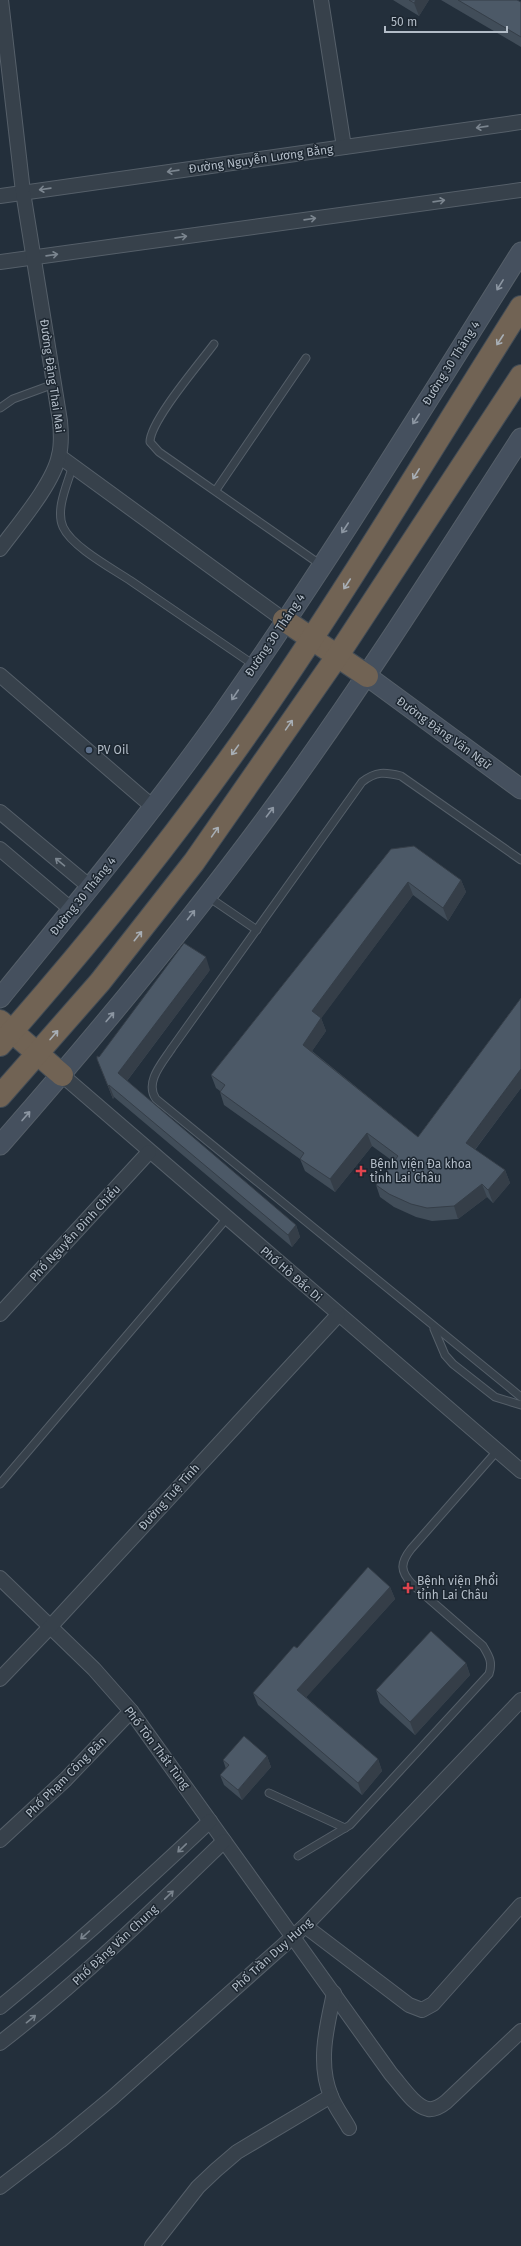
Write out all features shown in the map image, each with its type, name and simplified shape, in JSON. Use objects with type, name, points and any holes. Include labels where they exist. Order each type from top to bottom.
[{"type":"highway","points":[[62,1075],[38,1053],[4,1033],[77,955],[177,828],[250,729],[312,638],[521,307]]},
{"type":"highway","points":[[0,1096],[100,982],[151,920],[194,862],[338,655],[521,376]]},
{"type":"highway","points":[[284,620],[367,676]]},
{"type":"street","name":"Đường Đặng Thai Mai","points":[[0,549],[38,496],[53,471],[59,456],[60,421],[23,192],[1,0]]},
{"type":"street","points":[[322,0],[344,147]]},
{"type":"street","name":"Đường Nguyễn Lương Bằng","points":[[0,196],[521,122]]},
{"type":"street","points":[[0,262],[521,190]]},
{"type":"street","name":"Đường 30 Tháng 4","points":[[0,998],[90,888],[153,807],[254,666],[321,565],[521,252]]},
{"type":"street","points":[[0,1145],[62,1075],[207,896],[285,793],[367,676],[521,438]]},
{"type":"street","points":[[59,456],[284,620]]},
{"type":"street","points":[[0,675],[153,807]]},
{"type":"street","name":"Đường Đặng Văn Ngữ","points":[[367,676],[521,789]]},
{"type":"street","points":[[0,812],[90,888]]},
{"type":"street","points":[[0,849],[72,910]]},
{"type":"street","name":"Phố Hồ Đắc Di","points":[[62,1075],[149,1152],[521,1471]]},
{"type":"street","name":"Phố Nguyễn Đình Chiểu","points":[[0,1314],[149,1152]]},
{"type":"street","name":"Đường Tuệ Tĩnh","points":[[0,1679],[50,1627],[338,1315]]},
{"type":"street","name":"Phố Tôn Thất Tùng","points":[[0,1578],[94,1670],[131,1711],[391,2074],[415,2100],[429,2109],[436,2108],[446,2102],[521,2032]]},
{"type":"street","name":"Phố Trần Duy Hưng","points":[[0,2187],[60,2141],[112,2098],[305,1926],[521,1700]]},
{"type":"street","name":"Phố Phạm Công Bân","points":[[0,1840],[66,1779],[131,1711]]},
{"type":"street","points":[[0,2007],[77,1942],[160,1868],[210,1820]]},
{"type":"street","name":"Phố Đặng Văn Chung","points":[[0,2043],[80,1978],[128,1934],[224,1841]]},
{"type":"street","points":[[305,1926],[409,2005],[422,2010],[433,2004],[521,1905]]},
{"type":"street","points":[[334,1993],[325,2039],[325,2077],[331,2096],[349,2128]]},
{"type":"street","points":[[152,2246],[198,2187],[221,2165],[237,2152],[331,2096]]},
{"type":"lane","points":[[214,344],[158,420],[150,434],[150,442],[159,452],[216,490],[321,565]]},
{"type":"lane","points":[[216,490],[306,358]]},
{"type":"lane","points":[[0,408],[13,399],[54,384]]},
{"type":"lane","points":[[73,465],[60,516],[68,535],[94,556],[254,666]]},
{"type":"lane","points":[[521,860],[401,776],[378,772],[362,782],[172,1048],[155,1075],[151,1085],[151,1092],[156,1099],[433,1327],[521,1397]]},
{"type":"lane","points":[[207,896],[257,930]]},
{"type":"lane","points":[[0,1484],[227,1218]]},
{"type":"lane","points":[[433,1327],[445,1356],[452,1364],[495,1398],[521,1405]]},
{"type":"lane","points":[[298,1856],[350,1825],[421,1750],[489,1674],[492,1665],[490,1656],[483,1646],[412,1584],[404,1576],[402,1568],[404,1559],[411,1549],[497,1451]]},
{"type":"lane","points":[[269,1792],[345,1828]]},
{"type":"building","points":[[409,0],[416,0],[414,3]]},
{"type":"building","points":[[458,0],[517,0],[521,2],[521,37]]},
{"type":"building","points":[[414,846],[461,880],[443,908],[408,882],[312,1011],[321,1018],[303,1045],[418,1137],[521,998],[521,1069],[466,1143],[505,1170],[488,1190],[482,1184],[454,1206],[427,1208],[411,1204],[389,1194],[376,1185],[398,1156],[367,1133],[330,1179],[300,1159],[304,1153],[220,1092],[225,1085],[211,1075],[391,849]]},
{"type":"building","points":[[184,943],[206,957],[118,1073],[296,1225],[288,1235],[109,1085],[108,1086],[97,1059],[97,1056],[99,1057]]},
{"type":"building","points":[[368,1567],[390,1587],[297,1690],[378,1759],[358,1783],[253,1693],[294,1646],[297,1648]]},
{"type":"building","points":[[431,1631],[466,1663],[410,1722],[376,1690]]},
{"type":"building","points":[[244,1736],[267,1756],[238,1790],[220,1775],[229,1765],[223,1760]]},
{"type":"place","name":"PV Oil","points":[[89,750]]},
{"type":"place","name":"Bệnh viện Đa khoa tỉnh Lai Châu","points":[[361,1171]]},
{"type":"place","name":"Bệnh viện Phổi tỉnh Lai Châu","points":[[408,1588]]}]
